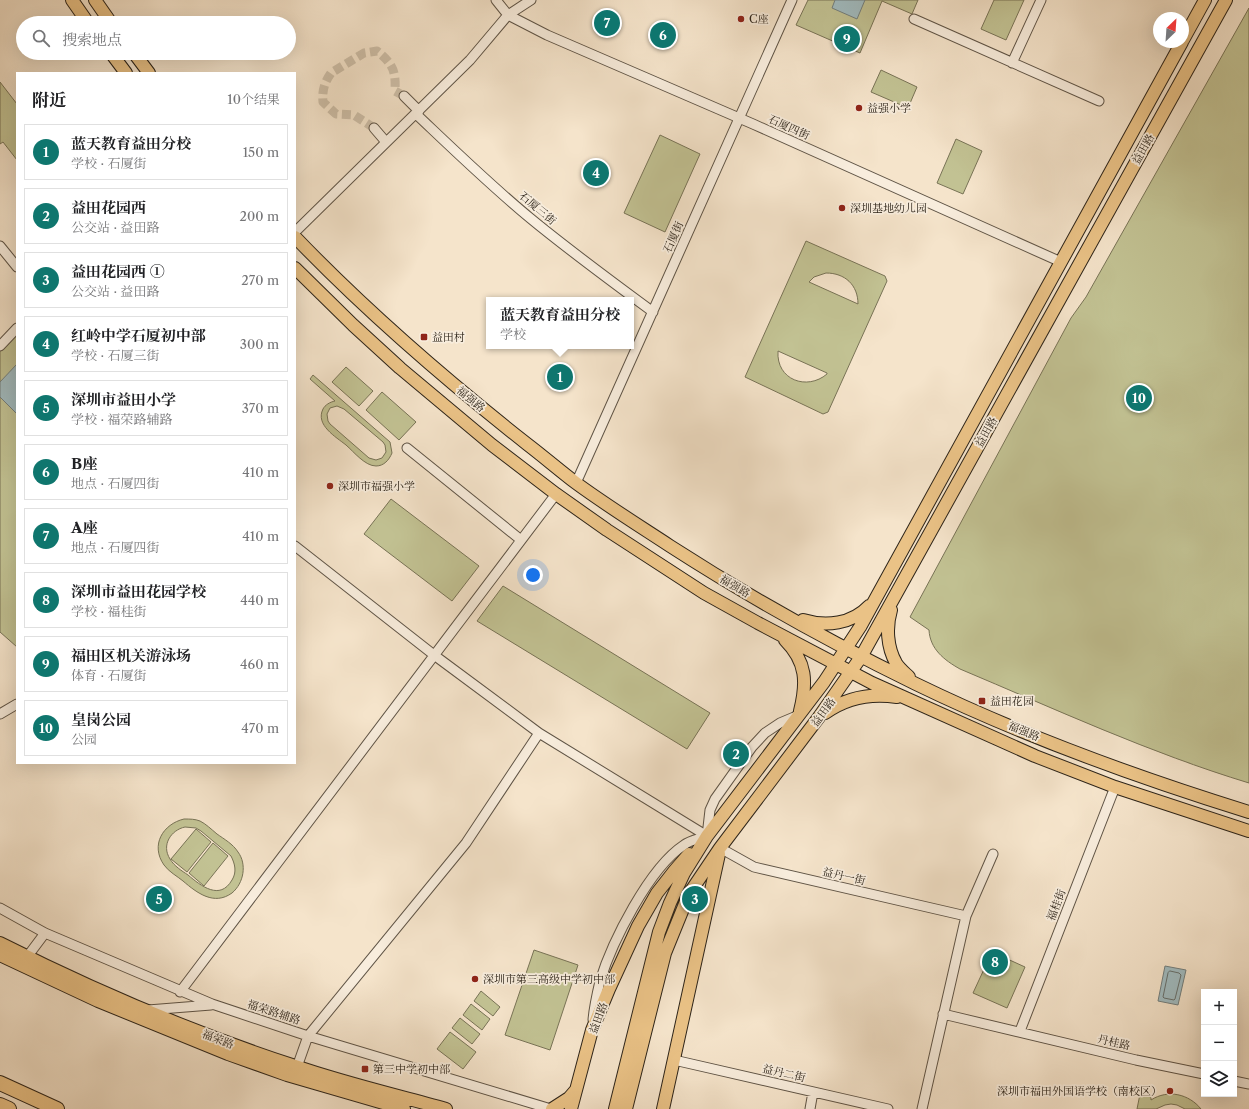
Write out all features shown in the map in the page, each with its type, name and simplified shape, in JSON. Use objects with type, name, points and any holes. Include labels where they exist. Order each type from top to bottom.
[{"type":"highway","points":[[0,1083],[57,1109]]},
{"type":"highway","points":[[0,1105],[9,1109]]},
{"type":"main road","points":[[72,0],[83,16]]},
{"type":"main road","points":[[95,0],[106,16]]},
{"type":"main road","name":"益田路","points":[[1189,29],[1205,0]]},
{"type":"main road","name":"益田路","points":[[615,1109],[644,1013],[665,953],[689,894],[720,848],[819,718],[852,672],[1226,0]]},
{"type":"main road","name":"益田路","points":[[626,1109],[659,932],[667,910],[684,873],[707,836],[799,715],[860,627],[1178,48]]},
{"type":"main road","points":[[116,60],[125,72]]},
{"type":"main road","points":[[139,60],[148,72]]},
{"type":"main road","name":"福强路","points":[[296,238],[326,270],[360,302],[434,367],[576,483],[694,561],[785,615],[861,657],[917,685],[973,710],[1120,770],[1249,812]]},
{"type":"main road","name":"福强路","points":[[296,269],[353,325],[411,378],[492,445],[556,494],[607,530],[704,593],[852,672],[907,699],[1035,756],[1115,787],[1249,831]]},
{"type":"main road","points":[[785,615],[808,622],[825,624],[840,623],[864,612],[875,599]]},
{"type":"main road","points":[[893,600],[888,618],[890,648],[896,664],[917,685]]},
{"type":"main road","points":[[775,632],[786,640],[793,648],[804,671],[805,685],[799,715]]},
{"type":"main road","points":[[819,718],[848,700],[876,696],[907,699]]},
{"type":"main road","name":"益田路","points":[[571,1109],[592,1030],[608,989],[638,926],[657,893],[675,870],[707,836]]},
{"type":"main road","name":"益田路","points":[[663,1109],[720,848]]},
{"type":"main road","name":"福荣路","points":[[0,943],[104,993],[230,1044],[297,1067],[446,1109]]},
{"type":"main road","name":"福荣路","points":[[0,955],[98,1001],[228,1054],[287,1075],[404,1109]]},
{"type":"main road","points":[[551,1109],[569,1098],[577,1088]]},
{"type":"main road","points":[[577,1088],[578,1103],[582,1109]]},
{"type":"street","points":[[496,0],[508,15]]},
{"type":"street","points":[[296,231],[470,60],[508,15],[531,0]]},
{"type":"street","name":"石厦街","points":[[576,483],[792,0]]},
{"type":"street","points":[[1012,63],[1041,0]]},
{"type":"street","name":"石厦四街","points":[[508,15],[547,35],[740,118],[1061,262]]},
{"type":"street","points":[[914,19],[1099,101]]},
{"type":"street","name":"石厦三街","points":[[404,96],[417,112],[472,167],[530,218],[590,266],[632,297]]},
{"type":"street","points":[[374,128],[386,142]]},
{"type":"street","points":[[0,246],[16,265]]},
{"type":"street","name":"石厦三街","points":[[634,298],[653,312]]},
{"type":"street","points":[[0,346],[16,329]]},
{"type":"street","points":[[407,448],[521,540]]},
{"type":"street","points":[[180,992],[556,494]]},
{"type":"street","points":[[296,547],[434,655],[539,733],[707,836],[710,810],[715,799],[752,747],[765,733],[780,723],[799,715]]},
{"type":"street","points":[[0,714],[16,705]]},
{"type":"street","points":[[297,1067],[308,1036],[466,843],[539,733]]},
{"type":"street","name":"福桂街","points":[[1020,1031],[1115,787]]},
{"type":"street","name":"益丹一街","points":[[720,848],[754,867],[966,916]]},
{"type":"street","points":[[922,1109],[966,916],[993,854]]},
{"type":"street","name":"福荣路辅路","points":[[0,908],[45,933],[180,992],[212,1004],[308,1036],[551,1109]]},
{"type":"street","points":[[27,957],[45,933]]},
{"type":"street","points":[[145,1010],[212,1004]]},
{"type":"street","name":"丹桂路","points":[[943,1014],[1020,1031],[1136,1060],[1201,1073]]},
{"type":"street","name":"益丹二街","points":[[674,1060],[888,1109]]},
{"type":"street","points":[[1237,1082],[1249,1084]]},
{"type":"street","points":[[810,1109],[813,1092]]},
{"type":"green space","points":[[808,0],[918,0],[912,14],[882,1],[860,53],[796,25]]},
{"type":"green space","points":[[994,0],[1024,0],[1006,40],[981,29]]},
{"type":"green space","points":[[1249,8],[1249,783],[1139,744],[960,669],[943,658],[935,648],[930,637],[929,630],[910,617],[1071,318],[1086,297]]},
{"type":"green space","points":[[881,70],[917,87],[908,108],[871,92]]},
{"type":"green space","points":[[0,82],[16,103],[16,159],[3,142],[0,144]]},
{"type":"green space","points":[[660,135],[700,154],[665,232],[624,213]]},
{"type":"green space","points":[[956,139],[982,151],[963,194],[937,183]]},
{"type":"green space","points":[[806,241],[885,276],[887,281],[828,412],[823,414],[745,377]],"holes":[[[826,273],[839,275],[849,281],[856,291],[858,304],[809,282],[814,277]],[[778,351],[827,373],[827,374],[811,382],[794,380],[787,376],[782,369]]]},
{"type":"green space","points":[[16,333],[16,646],[0,632],[0,350]]},
{"type":"green space","points":[[346,367],[373,391],[359,406],[332,382]]},
{"type":"green space","points":[[313,375],[390,442],[392,453],[386,462],[376,466],[368,464],[328,430],[324,425],[321,415],[325,406],[335,401],[310,379]],"holes":[[[337,406],[344,409],[383,442],[386,452],[382,458],[376,460],[369,458],[330,424],[327,414],[330,408]]]},
{"type":"green space","points":[[382,392],[416,422],[399,440],[366,410]]},
{"type":"green space","points":[[391,499],[479,566],[452,601],[364,534]]},
{"type":"green space","points":[[503,586],[710,713],[687,749],[477,621]]},
{"type":"green space","points":[[184,819],[194,819],[200,821],[236,849],[243,862],[243,873],[242,879],[232,893],[225,897],[219,898],[206,896],[194,890],[164,865],[158,850],[161,836],[170,825]],"holes":[[[185,827],[196,828],[231,856],[235,868],[235,874],[232,880],[222,890],[216,891],[204,887],[176,866],[167,854],[167,844],[175,831]]]},
{"type":"green space","points":[[196,829],[211,842],[187,872],[171,859]]},
{"type":"green space","points":[[213,843],[228,856],[204,886],[189,873]]},
{"type":"green space","points":[[534,950],[578,965],[550,1050],[505,1035]]},
{"type":"green space","points":[[992,952],[1025,967],[1007,1008],[973,993]]},
{"type":"green space","points":[[481,991],[500,1007],[493,1016],[474,1001]]},
{"type":"green space","points":[[471,1004],[490,1019],[482,1030],[463,1015]]},
{"type":"green space","points":[[460,1018],[480,1034],[472,1044],[452,1028]]},
{"type":"green space","points":[[450,1032],[476,1052],[463,1069],[437,1049]]},
{"type":"green space","points":[[1140,1094],[1151,1097],[1151,1100],[1164,1095],[1178,1095],[1191,1100],[1201,1109],[1185,1109],[1171,1104],[1156,1109],[1137,1109]]},
{"type":"water","points":[[835,0],[865,0],[857,19],[832,8]]},
{"type":"water","points":[[16,365],[16,413],[0,397],[0,382]]},
{"type":"water","points":[[1165,966],[1186,970],[1178,1005],[1158,1001]]},
{"type":"tunnel","points":[[374,128],[354,115],[336,114],[323,102],[324,87],[331,73],[364,53],[377,51],[387,60],[392,68],[395,78],[395,91],[404,96]]},
{"type":"place","name":"C座","points":[[741,19]]},
{"type":"place","name":"A座","points":[[607,23]]},
{"type":"place","name":"B座","points":[[663,35]]},
{"type":"place","name":"福田区机关游泳场","points":[[847,39]]},
{"type":"place","name":"益强小学","points":[[859,108]]},
{"type":"place","name":"红岭中学石厦初中部","points":[[596,173]]},
{"type":"place","name":"深圳基地幼儿园","points":[[842,208]]},
{"type":"place","name":"益田村","points":[[424,337]]},
{"type":"place","name":"蓝天教育益田分校","points":[[560,377]]},
{"type":"place","name":"皇岗公园","points":[[1139,398]]},
{"type":"place","name":"深圳市福强小学","points":[[330,486]]},
{"type":"place","name":"益田花园","points":[[982,701]]},
{"type":"place","name":"益田花园西","points":[[736,754]]},
{"type":"place","name":"深圳市益田小学","points":[[159,899]]},
{"type":"place","name":"益田花园西 ①","points":[[695,899]]},
{"type":"place","name":"深圳市益田花园学校","points":[[995,962]]},
{"type":"place","name":"深圳市第三高级中学初中部","points":[[475,979]]},
{"type":"place","name":"第三中学初中部","points":[[365,1069]]},
{"type":"place","name":"深圳市福田外国语学校（南校区）","points":[[1170,1091]]}]
